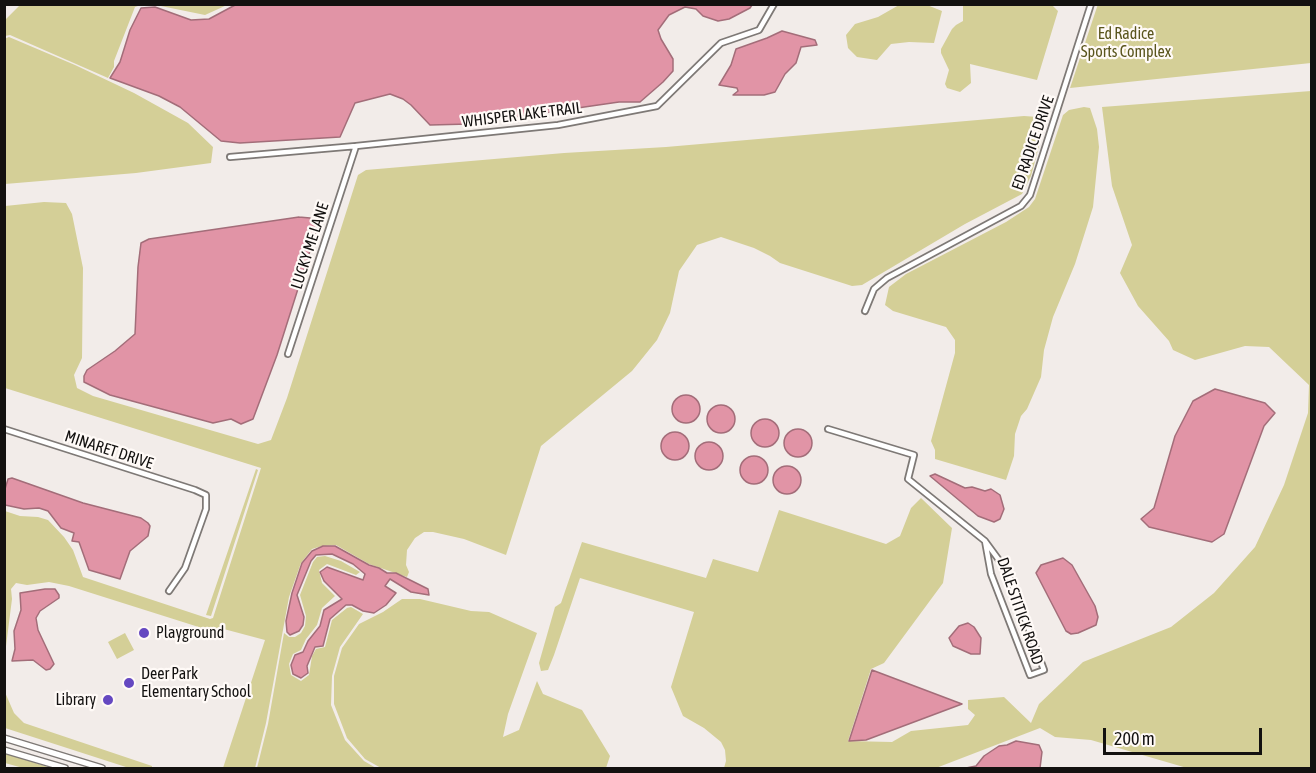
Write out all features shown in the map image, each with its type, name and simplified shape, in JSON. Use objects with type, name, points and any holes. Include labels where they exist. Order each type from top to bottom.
[{"type":"street","name":"WHISPER LAKE TRAIL","points":[[230,157],[558,125],[657,106],[721,43],[759,30],[774,4]]},
{"type":"street","name":"ED RADICE DRIVE","points":[[865,311],[874,289],[887,278],[1021,206],[1030,195],[1091,4]]},
{"type":"street","name":"LUCKY ME LANE","points":[[288,354],[356,146]]},
{"type":"street","name":"MINARET DRIVE","points":[[4,429],[206,495],[206,509],[185,568],[169,591]]},
{"type":"street","name":"DALE STITICK ROAD","points":[[828,429],[914,455],[908,479],[985,541],[1007,571],[1044,670],[1030,675],[991,574],[985,541]]},
{"type":"street","points":[[4,738],[102,768]]},
{"type":"street","points":[[4,750],[65,768]]},
{"type":"green space","name":"Ed Radice Sports Complex","points":[[1098,4],[1311,5],[1311,63],[1070,88]]},
{"type":"green space","points":[[20,5],[141,5],[135,7],[108,78],[10,35],[5,36],[5,20]]},
{"type":"green space","points":[[156,5],[227,5],[205,15]]},
{"type":"green space","points":[[899,5],[927,5],[942,11],[934,43],[891,44],[877,60],[857,57],[848,48],[846,35],[855,24],[878,17]]},
{"type":"green space","points":[[963,5],[1052,5],[1058,11],[1037,80],[970,64],[971,83],[960,92],[947,88],[945,84],[949,70],[941,49],[952,29],[963,21]]},
{"type":"green space","points":[[9,37],[134,93],[188,123],[213,147],[211,163],[136,173],[5,184],[4,39]]},
{"type":"green space","points":[[1311,91],[1311,768],[1187,768],[1091,740],[1055,737],[1040,728],[936,768],[724,768],[725,750],[721,742],[704,728],[683,716],[671,687],[694,612],[580,578],[548,670],[541,671],[539,663],[555,607],[561,603],[582,542],[706,578],[713,559],[758,572],[779,510],[886,544],[900,536],[911,508],[921,498],[952,528],[943,583],[884,663],[871,669],[848,741],[892,742],[911,731],[968,725],[975,715],[968,709],[968,700],[1004,697],[1031,723],[1039,704],[1083,662],[1171,627],[1214,593],[1255,547],[1284,485],[1308,413],[1309,385],[1269,347],[1245,346],[1195,360],[1173,350],[1169,341],[1138,306],[1120,273],[1132,245],[1112,186],[1102,107]]},
{"type":"green space","points":[[1090,108],[1097,129],[1099,147],[1093,207],[1075,264],[1053,317],[1044,350],[1041,377],[1027,409],[1021,416],[1015,434],[1014,456],[1006,480],[935,459],[935,450],[931,441],[955,353],[955,340],[946,327],[893,311],[885,305],[889,287],[906,274],[1006,222],[1029,207],[1035,199],[1063,115],[1069,110]]},
{"type":"green space","points":[[1024,116],[1046,120],[1031,176],[1022,194],[965,224],[862,285],[852,286],[780,263],[754,248],[721,237],[697,245],[679,271],[670,313],[657,340],[632,371],[541,446],[506,555],[464,539],[424,532],[415,538],[407,550],[406,565],[409,572],[407,577],[369,564],[336,545],[312,549],[301,563],[289,597],[266,723],[255,768],[223,768],[265,640],[220,628],[212,631],[69,586],[49,582],[27,585],[16,583],[11,589],[12,599],[5,654],[5,511],[20,516],[48,520],[73,550],[83,577],[210,619],[213,618],[261,468],[5,388],[5,206],[44,202],[66,203],[72,214],[83,268],[82,358],[74,375],[77,388],[93,396],[258,444],[271,440],[287,398],[358,175],[366,170]]},
{"type":"green space","points":[[256,469],[258,470],[211,616],[206,615]]},
{"type":"green space","points":[[325,556],[341,561],[360,572],[356,575],[327,564],[319,570],[322,583],[335,596],[322,608],[317,625],[301,650],[293,654],[289,664],[291,675],[301,681],[309,675],[312,656],[316,649],[325,647],[332,620],[351,607],[363,614],[340,647],[332,676],[331,705],[345,740],[364,761],[376,768],[257,768],[268,724],[284,633],[289,637],[295,637],[305,626],[306,616],[300,595],[313,562],[317,557]]},
{"type":"green space","points":[[402,599],[420,599],[471,611],[489,612],[537,633],[508,714],[503,737],[519,730],[537,681],[543,694],[582,710],[610,756],[606,768],[381,768],[365,759],[347,738],[334,704],[334,676],[342,648],[359,624]]},
{"type":"green space","points":[[125,633],[134,650],[117,659],[108,642]]},
{"type":"green space","points":[[4,690],[14,713],[24,723],[152,766],[152,768],[129,768],[5,728]]},
{"type":"green space","points":[[5,753],[51,768],[23,768],[5,763]]},
{"type":"shaded area","points":[[237,4],[752,5],[729,19],[718,21],[703,16],[696,9],[685,7],[669,15],[658,30],[673,59],[673,71],[640,102],[619,102],[515,117],[491,113],[469,124],[430,125],[411,105],[390,94],[355,103],[340,137],[240,143],[221,141],[180,107],[159,96],[110,78],[120,62],[130,30],[141,8],[155,7],[191,20],[209,19]]},
{"type":"shaded area","points":[[782,31],[815,40],[817,45],[801,47],[796,63],[785,74],[775,92],[764,95],[733,95],[738,91],[737,88],[719,85],[731,65],[736,49]]},
{"type":"shaded area","points":[[299,217],[310,218],[317,224],[316,232],[277,355],[253,419],[241,424],[231,419],[213,423],[110,395],[84,382],[87,370],[135,334],[141,243],[149,239]]},
{"type":"shaded area","points":[[1215,389],[1265,403],[1275,413],[1264,426],[1224,534],[1212,542],[1149,527],[1141,519],[1154,508],[1175,436],[1193,401]]},
{"type":"shaded area","points":[[686,395],[696,399],[700,409],[696,419],[686,423],[676,419],[672,409],[676,399]]},
{"type":"shaded area","points":[[721,405],[731,409],[735,419],[731,429],[721,433],[711,429],[707,419],[711,409]]},
{"type":"shaded area","points":[[765,419],[775,423],[779,433],[775,443],[765,447],[755,443],[751,433],[755,423]]},
{"type":"shaded area","points":[[798,429],[808,433],[812,443],[808,453],[798,457],[788,453],[784,443],[788,433]]},
{"type":"shaded area","points":[[675,432],[685,436],[689,446],[685,456],[675,460],[665,456],[661,446],[665,436]]},
{"type":"shaded area","points":[[709,442],[719,446],[723,456],[719,466],[709,470],[699,466],[695,456],[699,446]]},
{"type":"shaded area","points":[[754,456],[764,460],[768,470],[764,480],[754,484],[744,480],[740,470],[744,460]]},
{"type":"shaded area","points":[[787,466],[797,470],[801,480],[797,490],[787,494],[777,490],[773,480],[777,470]]},
{"type":"shaded area","points":[[935,474],[965,488],[972,487],[985,491],[991,489],[1000,495],[1004,509],[1000,519],[994,522],[978,516],[930,476]]},
{"type":"shaded area","points":[[12,478],[83,503],[141,518],[148,523],[150,526],[148,536],[130,551],[120,579],[89,570],[79,542],[72,541],[74,533],[61,528],[48,511],[5,505],[5,489],[8,479]]},
{"type":"shaded area","points":[[323,546],[335,546],[387,573],[396,573],[428,589],[429,595],[411,592],[390,579],[385,586],[396,593],[386,605],[374,613],[346,605],[330,619],[323,646],[315,647],[307,666],[308,673],[301,678],[293,674],[291,665],[295,655],[303,652],[308,641],[320,626],[324,610],[342,599],[324,581],[320,572],[327,567],[363,580],[365,574],[353,564],[332,554],[316,555],[311,561],[297,595],[304,617],[303,625],[299,631],[290,635],[287,632],[286,621],[302,563],[312,551]]},
{"type":"shaded area","points":[[1063,558],[1072,565],[1095,606],[1098,617],[1096,625],[1078,633],[1071,634],[1066,631],[1036,573],[1041,565]]},
{"type":"shaded area","points":[[55,589],[59,595],[59,598],[40,611],[36,618],[38,630],[54,664],[46,670],[33,660],[12,661],[15,649],[14,631],[21,610],[20,593]]},
{"type":"shaded area","points":[[968,623],[974,627],[981,638],[980,654],[971,654],[953,646],[949,638],[959,626]]},
{"type":"shaded area","points":[[872,670],[962,704],[866,740],[849,741]]},
{"type":"shaded area","points":[[1016,741],[1039,745],[1042,752],[1040,768],[966,768],[976,766],[984,756],[999,746]]},
{"type":"place","name":"Playground","points":[[144,633]]},
{"type":"place","name":"Deer Park Elementary School","points":[[129,683]]},
{"type":"place","name":"Library","points":[[108,700]]}]
